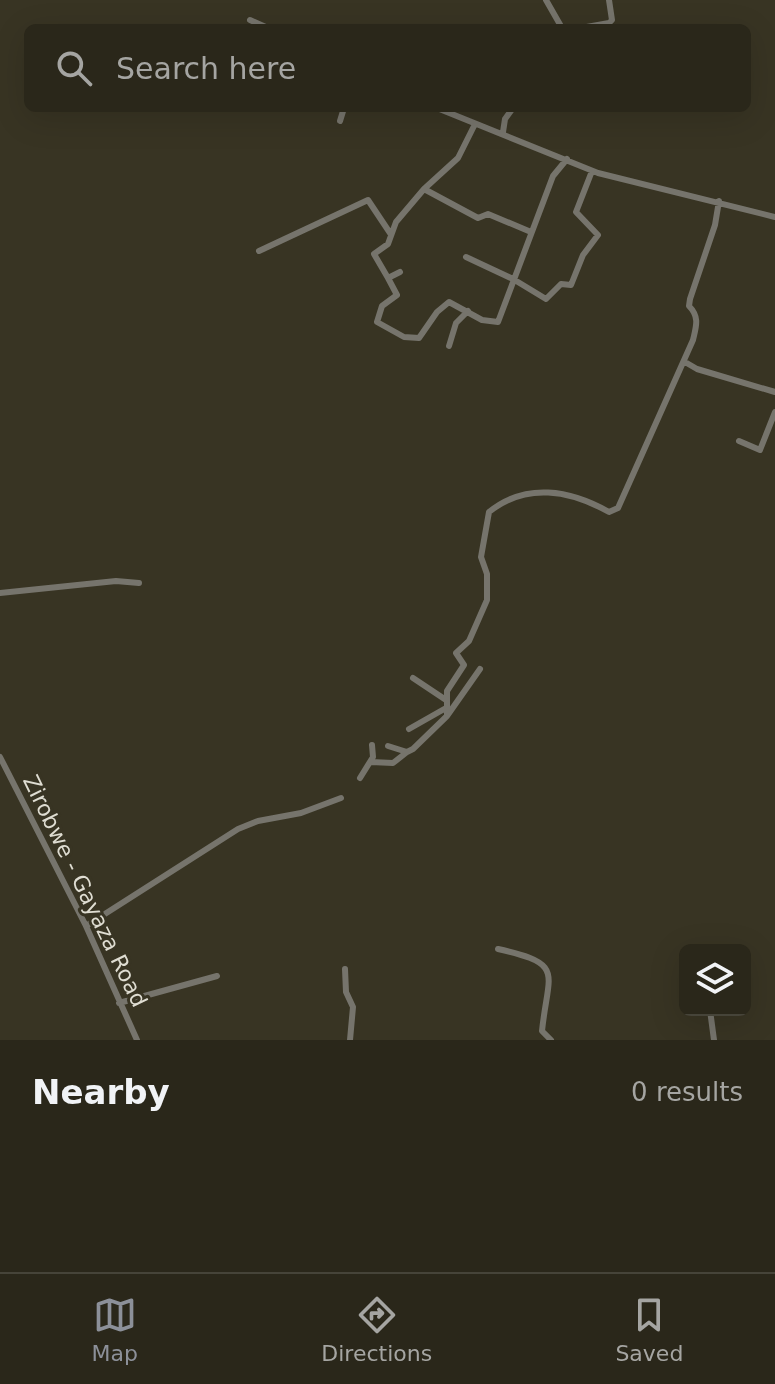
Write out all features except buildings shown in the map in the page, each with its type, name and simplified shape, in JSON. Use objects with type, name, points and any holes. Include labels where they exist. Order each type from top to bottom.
[{"type":"street","points":[[546,0],[560,24]]},
{"type":"street","points":[[603,24],[612,20],[609,0]]},
{"type":"street","points":[[250,20],[259,24]]},
{"type":"street","points":[[340,121],[343,112]]},
{"type":"street","points":[[445,112],[474,126],[503,132],[592,171],[775,217]]},
{"type":"street","points":[[503,132],[505,119],[510,112]]},
{"type":"street","points":[[474,126],[458,158],[424,189],[390,233],[388,244],[374,257],[397,295],[382,306],[377,322],[404,337],[419,338],[449,302],[482,320],[498,322],[553,176],[567,159]]},
{"type":"street","points":[[466,257],[546,299],[561,284],[571,285],[583,255],[598,235],[576,212],[592,171]]},
{"type":"street","points":[[424,189],[478,218],[488,214],[531,232]]},
{"type":"street","points":[[259,251],[368,200],[390,233]]},
{"type":"street","points":[[446,708],[447,691],[464,665],[456,653],[469,641],[487,600],[487,574],[481,557],[489,512],[515,497],[540,490],[557,490],[614,512],[639,466],[685,362],[697,321],[689,306],[690,299],[715,225],[719,201]]},
{"type":"street","points":[[388,278],[400,272]]},
{"type":"street","points":[[449,346],[456,323],[468,311]]},
{"type":"street","points":[[685,362],[697,369],[775,392]]},
{"type":"street","points":[[739,441],[760,450],[775,412]]},
{"type":"street","points":[[0,593],[116,581],[139,583]]},
{"type":"street","points":[[371,762],[393,763],[421,745],[446,708],[480,669]]},
{"type":"street","points":[[413,678],[446,708]]},
{"type":"street","points":[[409,729],[446,708]]},
{"type":"street","points":[[360,778],[371,762],[372,745]]},
{"type":"street","points":[[388,746],[407,752]]},
{"type":"street","name":"Zirobwe - Gayaza Road","points":[[0,757],[86,926],[137,1040]]},
{"type":"street","points":[[86,926],[238,829],[258,821],[301,813],[341,798]]},
{"type":"street","points":[[498,949],[533,957],[546,967],[550,978],[542,1031],[551,1040]]},
{"type":"street","points":[[345,969],[346,992],[353,1007],[350,1040]]},
{"type":"street","points":[[119,1003],[217,976]]},
{"type":"street","points":[[711,1016],[714,1040]]}]
